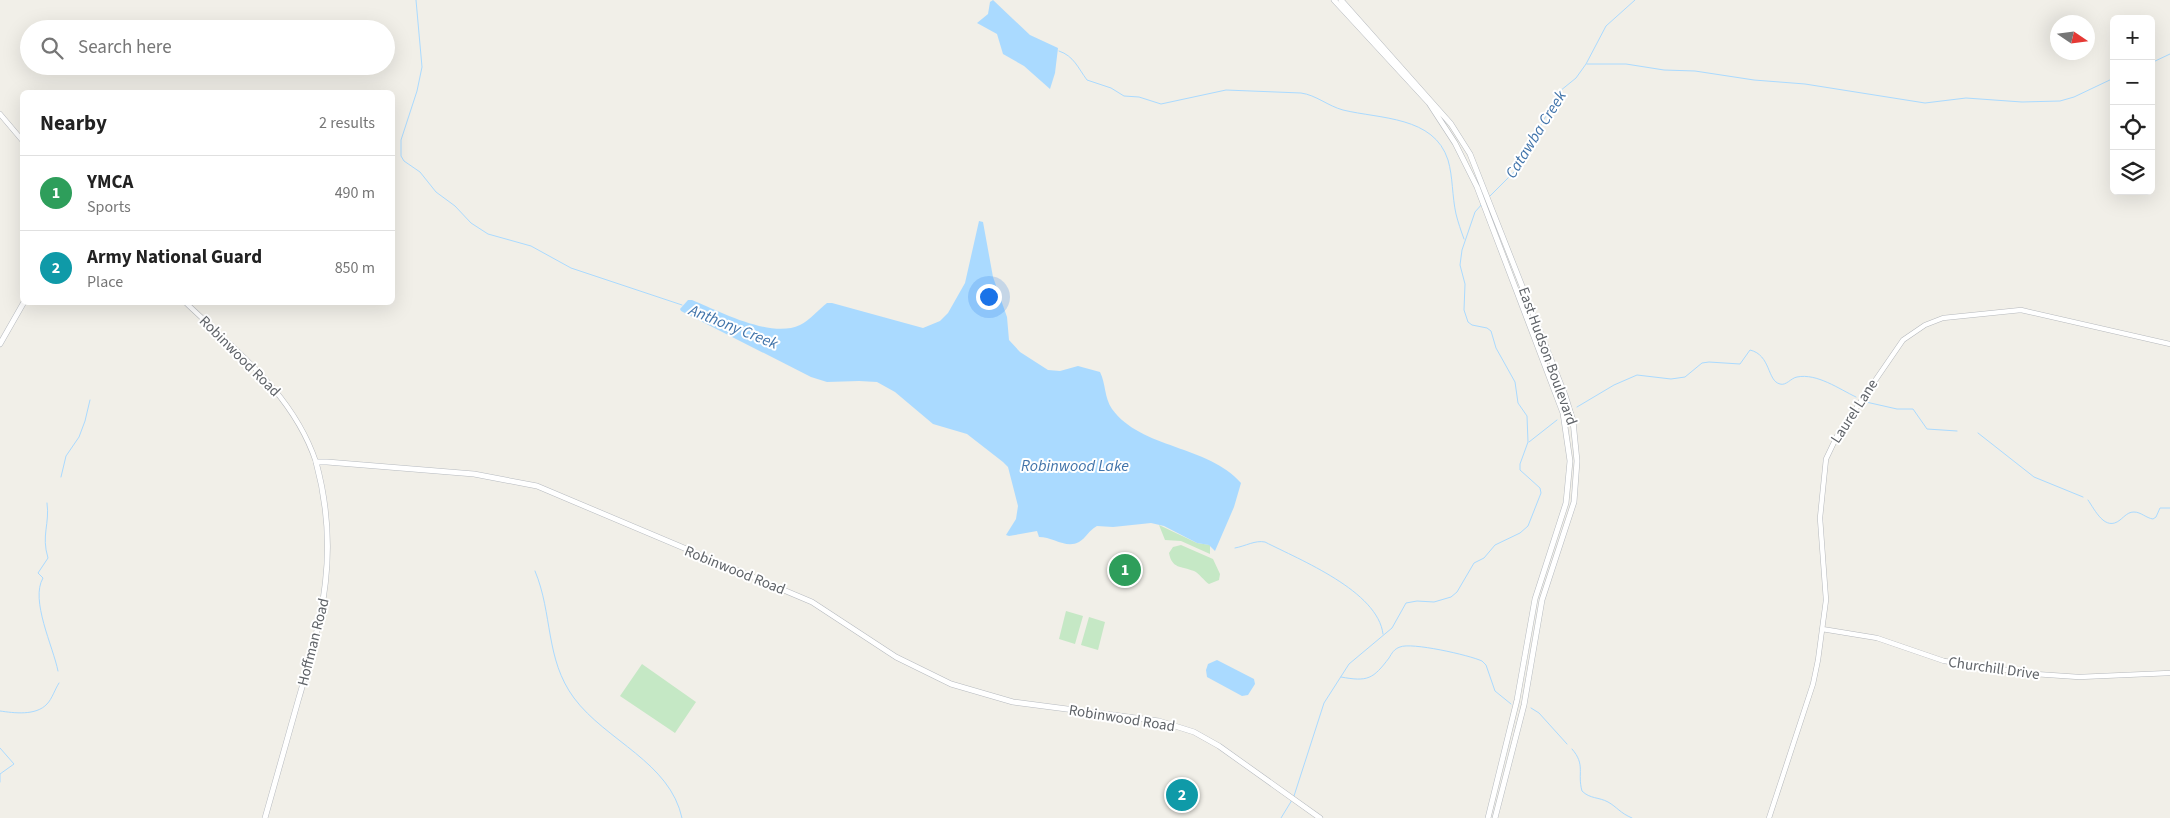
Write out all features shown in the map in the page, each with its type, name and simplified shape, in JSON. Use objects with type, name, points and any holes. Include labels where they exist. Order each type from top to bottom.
[{"type":"main road","name":"East Hudson Boulevard","points":[[1334,0],[1429,103],[1455,143],[1477,187],[1563,412],[1570,461],[1566,502],[1535,599],[1517,700],[1488,818]]},
{"type":"main road","name":"East Hudson Boulevard","points":[[1341,0],[1451,124],[1470,154],[1565,395],[1573,421],[1577,461],[1574,502],[1542,600],[1524,705],[1495,818]]},
{"type":"main road","points":[[0,344],[22,305]]},
{"type":"main road","name":"Robinwood Road","points":[[316,462],[461,472],[504,478],[537,486],[812,602],[896,657],[952,684],[1014,702],[1177,726],[1220,746],[1320,818]]},
{"type":"main road","name":"Hoffman Road","points":[[265,818],[316,641],[325,597],[328,530],[316,462]]},
{"type":"street","points":[[0,114],[20,138]]},
{"type":"street","name":"Robinwood Road","points":[[188,305],[279,393],[300,424],[316,462]]},
{"type":"street","name":"Laurel Lane","points":[[1769,818],[1813,684],[1822,629],[1826,600],[1820,502],[1826,460],[1837,436],[1895,350],[1908,336],[1925,325],[1943,318],[2021,310],[2170,344]]},
{"type":"street","name":"Churchill Drive","points":[[1822,629],[1877,638],[1944,661],[2035,674],[2079,678],[2170,673]]},
{"type":"green space","points":[[1159,525],[1197,543],[1210,545],[1210,554],[1181,541],[1165,540]]},
{"type":"green space","points":[[1181,545],[1213,559],[1220,574],[1219,580],[1209,584],[1196,572],[1172,562],[1169,553],[1173,547]]},
{"type":"green space","points":[[1066,611],[1083,616],[1075,644],[1059,639]]},
{"type":"green space","points":[[1089,617],[1105,622],[1098,650],[1081,645]]},
{"type":"green space","points":[[642,664],[696,702],[675,733],[620,696]]},
{"type":"water","points":[[993,0],[1030,35],[1058,48],[1055,73],[1050,89],[1024,66],[1003,54],[997,34],[977,23],[988,14],[990,2]]},
{"type":"water","name":"Robinwood Lake","points":[[979,221],[983,222],[993,277],[1007,317],[1009,340],[1020,352],[1048,370],[1060,371],[1078,366],[1100,372],[1109,404],[1125,422],[1157,440],[1211,461],[1241,483],[1234,507],[1215,551],[1209,545],[1197,543],[1164,526],[1151,523],[1113,527],[1097,526],[1079,542],[1074,544],[1039,537],[1037,531],[1006,535],[1016,519],[1018,506],[1008,467],[967,434],[933,424],[895,392],[877,382],[827,382],[811,377],[680,309],[688,300],[692,300],[745,322],[775,329],[800,325],[811,318],[827,303],[832,303],[923,328],[940,321],[948,313],[965,283]]},
{"type":"water","points":[[1217,660],[1254,679],[1255,684],[1248,695],[1242,696],[1207,677],[1206,670],[1208,664]]},
{"type":"waterway","name":"Anthony Creek","points":[[416,0],[422,67],[417,91],[401,140],[401,156],[404,161],[420,172],[436,192],[455,206],[471,223],[488,234],[531,246],[571,268],[682,305]]},
{"type":"waterway","name":"Catawba Creek","points":[[1489,197],[1516,170],[1560,91],[1576,78],[1586,64],[1606,26],[1635,0]]},
{"type":"waterway","points":[[1059,51],[1072,59],[1087,80],[1111,88],[1124,96],[1139,97],[1161,104],[1226,90],[1301,93],[1343,110],[1389,118],[1418,127],[1431,135],[1441,146],[1448,160],[1456,214],[1464,239]]},
{"type":"waterway","points":[[2155,61],[2170,54]]},
{"type":"waterway","points":[[1587,64],[1626,64],[1664,70],[1695,71],[1754,80],[1805,84],[1925,103],[1966,98],[2022,102],[2060,101],[2074,97],[2110,80]]},
{"type":"waterway","name":"Catawba Creek","points":[[1294,796],[1324,703],[1349,664],[1392,628],[1406,603],[1417,601],[1434,602],[1451,597],[1457,592],[1474,563],[1484,558],[1495,545],[1520,533],[1528,526],[1541,493],[1540,488],[1520,470],[1520,464],[1528,442],[1527,416],[1518,403],[1515,382],[1496,348],[1491,331],[1468,322],[1464,310],[1465,284],[1460,265],[1462,250],[1475,212],[1482,204]]},
{"type":"waterway","points":[[1577,407],[1614,385],[1637,375],[1671,379],[1685,377],[1702,363],[1740,364],[1750,350],[1762,357],[1773,378],[1780,384],[1784,384],[1797,377],[1812,377],[1828,382],[1856,397]]},
{"type":"waterway","points":[[61,477],[66,456],[79,437],[90,400]]},
{"type":"waterway","points":[[1866,402],[1897,409],[1913,409],[1927,429],[1957,431]]},
{"type":"waterway","points":[[1529,442],[1557,420]]},
{"type":"waterway","points":[[1978,433],[2034,477],[2083,497]]},
{"type":"waterway","points":[[2088,500],[2097,514],[2105,522],[2110,523],[2115,523],[2132,512],[2137,512],[2153,519],[2160,508],[2170,508]]},
{"type":"waterway","points":[[47,503],[45,543],[48,558],[38,573],[43,578],[39,598],[58,671]]},
{"type":"waterway","name":"Anthony Creek","points":[[1235,548],[1254,542],[1265,542],[1335,579],[1353,591],[1367,604],[1378,618],[1383,634]]},
{"type":"waterway","points":[[535,571],[541,587],[558,668],[565,683],[574,698],[587,713],[636,753],[665,782],[675,799],[682,818]]},
{"type":"waterway","points":[[1341,677],[1364,679],[1374,675],[1393,651],[1400,647],[1416,646],[1482,661],[1486,665],[1495,691],[1511,704]]},
{"type":"waterway","points":[[0,711],[25,713],[42,708],[49,702],[59,683]]},
{"type":"waterway","points":[[1531,708],[1539,713],[1567,744]]},
{"type":"waterway","points":[[0,748],[14,764],[0,774],[0,782]]},
{"type":"waterway","points":[[1572,749],[1579,760],[1582,791],[1608,802],[1632,818]]},
{"type":"waterway","name":"Catawba Creek","points":[[1281,818],[1292,800]]},
{"type":"place","name":"YMCA","points":[[1125,570]]},
{"type":"place","name":"Army National Guard","points":[[1182,795]]}]
